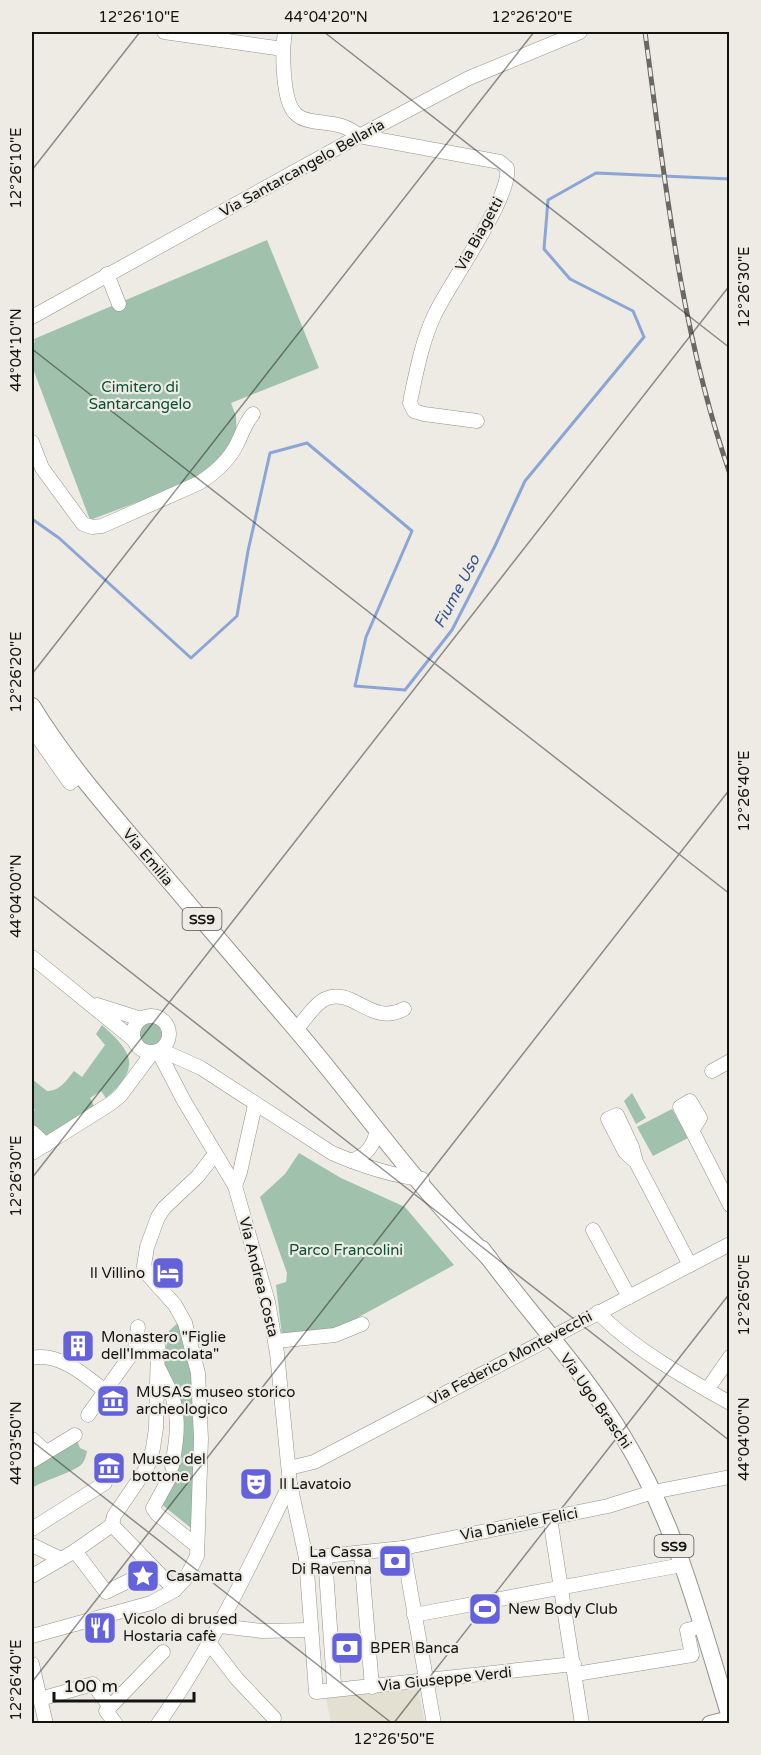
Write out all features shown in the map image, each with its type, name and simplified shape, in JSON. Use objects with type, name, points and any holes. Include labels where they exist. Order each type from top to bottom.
[{"type":"main road","name":"Via Emilia","points":[[32,706],[48,734],[80,775],[296,1029],[377,1129]]},
{"type":"main road","name":"Via Ugo Braschi","points":[[377,1129],[458,1227],[489,1258]]},
{"type":"main road","name":"Via Ugo Braschi","points":[[417,1179],[463,1223],[624,1437],[653,1492],[682,1565],[703,1626],[729,1718]]},
{"type":"main road","points":[[710,1724],[729,1718]]},
{"type":"street","points":[[164,32],[283,49]]},
{"type":"street","points":[[285,32],[283,49],[289,101],[296,115],[310,120],[343,125],[359,136]]},
{"type":"street","name":"Via Santarcangelo Bellaria","points":[[32,317],[359,136],[469,78],[580,32]]},
{"type":"street","name":"Via Biagetti","points":[[359,136],[500,162],[507,168],[498,205],[443,298],[424,338],[411,397],[412,408],[424,414],[477,421]]},
{"type":"street","points":[[107,274],[119,304]]},
{"type":"street","points":[[32,442],[42,468],[83,524],[92,527],[102,526],[199,483],[209,476],[223,465],[236,446],[247,422],[254,414]]},
{"type":"street","points":[[32,729],[70,783],[80,775]]},
{"type":"street","points":[[32,957],[89,1002],[144,1051],[157,1051],[201,1068]]},
{"type":"street","points":[[296,1029],[323,1000],[333,996],[345,997],[381,1014],[396,1014],[404,1009]]},
{"type":"street","points":[[32,1153],[120,1096],[138,1071],[165,1046],[170,1036],[170,1030],[163,1020],[152,1016],[141,1019],[89,1002]]},
{"type":"street","points":[[138,1071],[134,1028],[141,1019]]},
{"type":"street","points":[[170,1036],[201,1068],[332,1153],[351,1161],[417,1179]]},
{"type":"street","name":"Via Andrea Costa","points":[[157,1051],[232,1181],[268,1302],[276,1341],[290,1484],[306,1558],[316,1692]]},
{"type":"street","points":[[711,1071],[729,1061]]},
{"type":"street","points":[[198,1176],[215,1173],[232,1181],[240,1172],[255,1105]]},
{"type":"street","points":[[351,1161],[362,1157],[370,1149],[375,1141],[377,1129]]},
{"type":"street","points":[[692,1131],[729,1205]]},
{"type":"street","points":[[32,1132],[46,1144]]},
{"type":"street","points":[[32,1636],[151,1603],[175,1590],[186,1578],[197,1556],[201,1439],[198,1373],[185,1323],[175,1305],[144,1266],[147,1247],[158,1217],[164,1208],[198,1176],[215,1154]]},
{"type":"street","points":[[636,1162],[690,1265]]},
{"type":"street","points":[[593,1230],[629,1297]]},
{"type":"street","name":"Via Federico Montevecchi","points":[[289,1467],[314,1462],[729,1244]]},
{"type":"street","points":[[598,1312],[606,1321],[648,1352],[729,1403]]},
{"type":"street","points":[[276,1341],[335,1335],[362,1324]]},
{"type":"street","points":[[32,1576],[112,1526],[114,1516],[149,1463],[156,1428],[158,1347],[137,1333],[135,1349],[88,1415]]},
{"type":"street","points":[[32,1358],[38,1356],[62,1361],[105,1391]]},
{"type":"street","points":[[707,1390],[729,1357]]},
{"type":"street","points":[[159,1369],[171,1394],[177,1415],[177,1441],[171,1472],[153,1508],[157,1514],[197,1546]]},
{"type":"street","points":[[32,1461],[75,1435]]},
{"type":"street","points":[[32,1439],[46,1452]]},
{"type":"street","name":"Via Daniele Felici","points":[[306,1558],[403,1548],[608,1506],[653,1492],[729,1477]]},
{"type":"street","points":[[32,1529],[105,1483]]},
{"type":"street","points":[[158,1724],[220,1626],[290,1484]]},
{"type":"street","points":[[550,1518],[582,1724]]},
{"type":"street","points":[[112,1526],[175,1590]]},
{"type":"street","points":[[32,1545],[61,1559]]},
{"type":"street","points":[[403,1548],[434,1724]]},
{"type":"street","points":[[75,1551],[106,1592],[153,1569]]},
{"type":"street","points":[[361,1553],[372,1687]]},
{"type":"street","points":[[325,1557],[334,1684]]},
{"type":"street","points":[[414,1615],[682,1565]]},
{"type":"street","points":[[220,1626],[262,1631],[311,1630]]},
{"type":"street","points":[[575,1669],[692,1654],[687,1630],[703,1626]]},
{"type":"street","points":[[210,1644],[237,1678],[274,1718]]},
{"type":"street","points":[[116,1724],[106,1711],[163,1652]]},
{"type":"street","points":[[32,1664],[46,1724]]},
{"type":"street","name":"Via Giuseppe Verdi","points":[[316,1692],[575,1669]]},
{"type":"street","points":[[40,1699],[93,1684],[110,1707]]},
{"type":"shaded area","points":[[418,1688],[425,1723],[331,1723],[326,1698]]},
{"type":"green space","name":"Cimitero di Santarcangelo","points":[[267,240],[319,368],[231,403],[236,416],[237,442],[212,474],[90,520],[32,366],[34,339]]},
{"type":"green space","points":[[152,1021],[161,1025],[165,1034],[161,1043],[152,1047],[143,1043],[139,1034],[143,1025]]},
{"type":"green space","points":[[102,1025],[127,1053],[129,1069],[125,1078],[106,1098],[101,1091],[90,1098],[94,1106],[48,1135],[32,1128],[32,1114],[35,1110],[32,1107],[32,1079],[47,1091],[52,1091],[65,1082],[74,1071],[82,1077],[105,1045],[96,1034]]},
{"type":"green space","points":[[632,1093],[646,1118],[636,1124],[624,1101]]},
{"type":"green space","points":[[672,1109],[688,1138],[653,1156],[637,1127]]},
{"type":"green space","name":"Parco Francolini","points":[[299,1153],[341,1178],[405,1207],[454,1265],[335,1330],[282,1336],[276,1285],[286,1282],[287,1273],[260,1197],[285,1174]]},
{"type":"green space","points":[[181,1320],[194,1380],[197,1428],[191,1528],[160,1503],[179,1463],[163,1364],[169,1331]]},
{"type":"green space","points":[[75,1435],[80,1448],[87,1451],[82,1463],[71,1471],[32,1488],[32,1461]]},
{"type":"waterway","name":"Fiume Uso","points":[[32,519],[59,538],[191,658],[237,616],[248,551],[270,453],[307,443],[412,531],[366,637],[355,686],[405,690],[452,630],[525,481],[644,337],[633,311],[570,279],[544,249],[548,200],[596,173],[730,179]]},
{"type":"railway","points":[[645,32],[676,255],[686,310],[698,365],[730,474]]},
{"type":"place","name":"Il Villino","points":[[168,1273]]},
{"type":"place","name":"Monastero \"Figlie dell'Immacolata\"","points":[[78,1346]]},
{"type":"place","name":"MUSAS museo storico archeologico","points":[[113,1401]]},
{"type":"place","name":"Museo del bottone","points":[[109,1468]]},
{"type":"place","name":"Il Lavatoio","points":[[256,1484]]},
{"type":"place","name":"La Cassa Di Ravenna","points":[[395,1561]]},
{"type":"place","name":"Casamatta","points":[[143,1576]]},
{"type":"place","name":"New Body Club","points":[[485,1609]]},
{"type":"place","name":"Vicolo di brused Hostaria cafè","points":[[100,1628]]},
{"type":"place","name":"BPER Banca","points":[[347,1648]]}]
